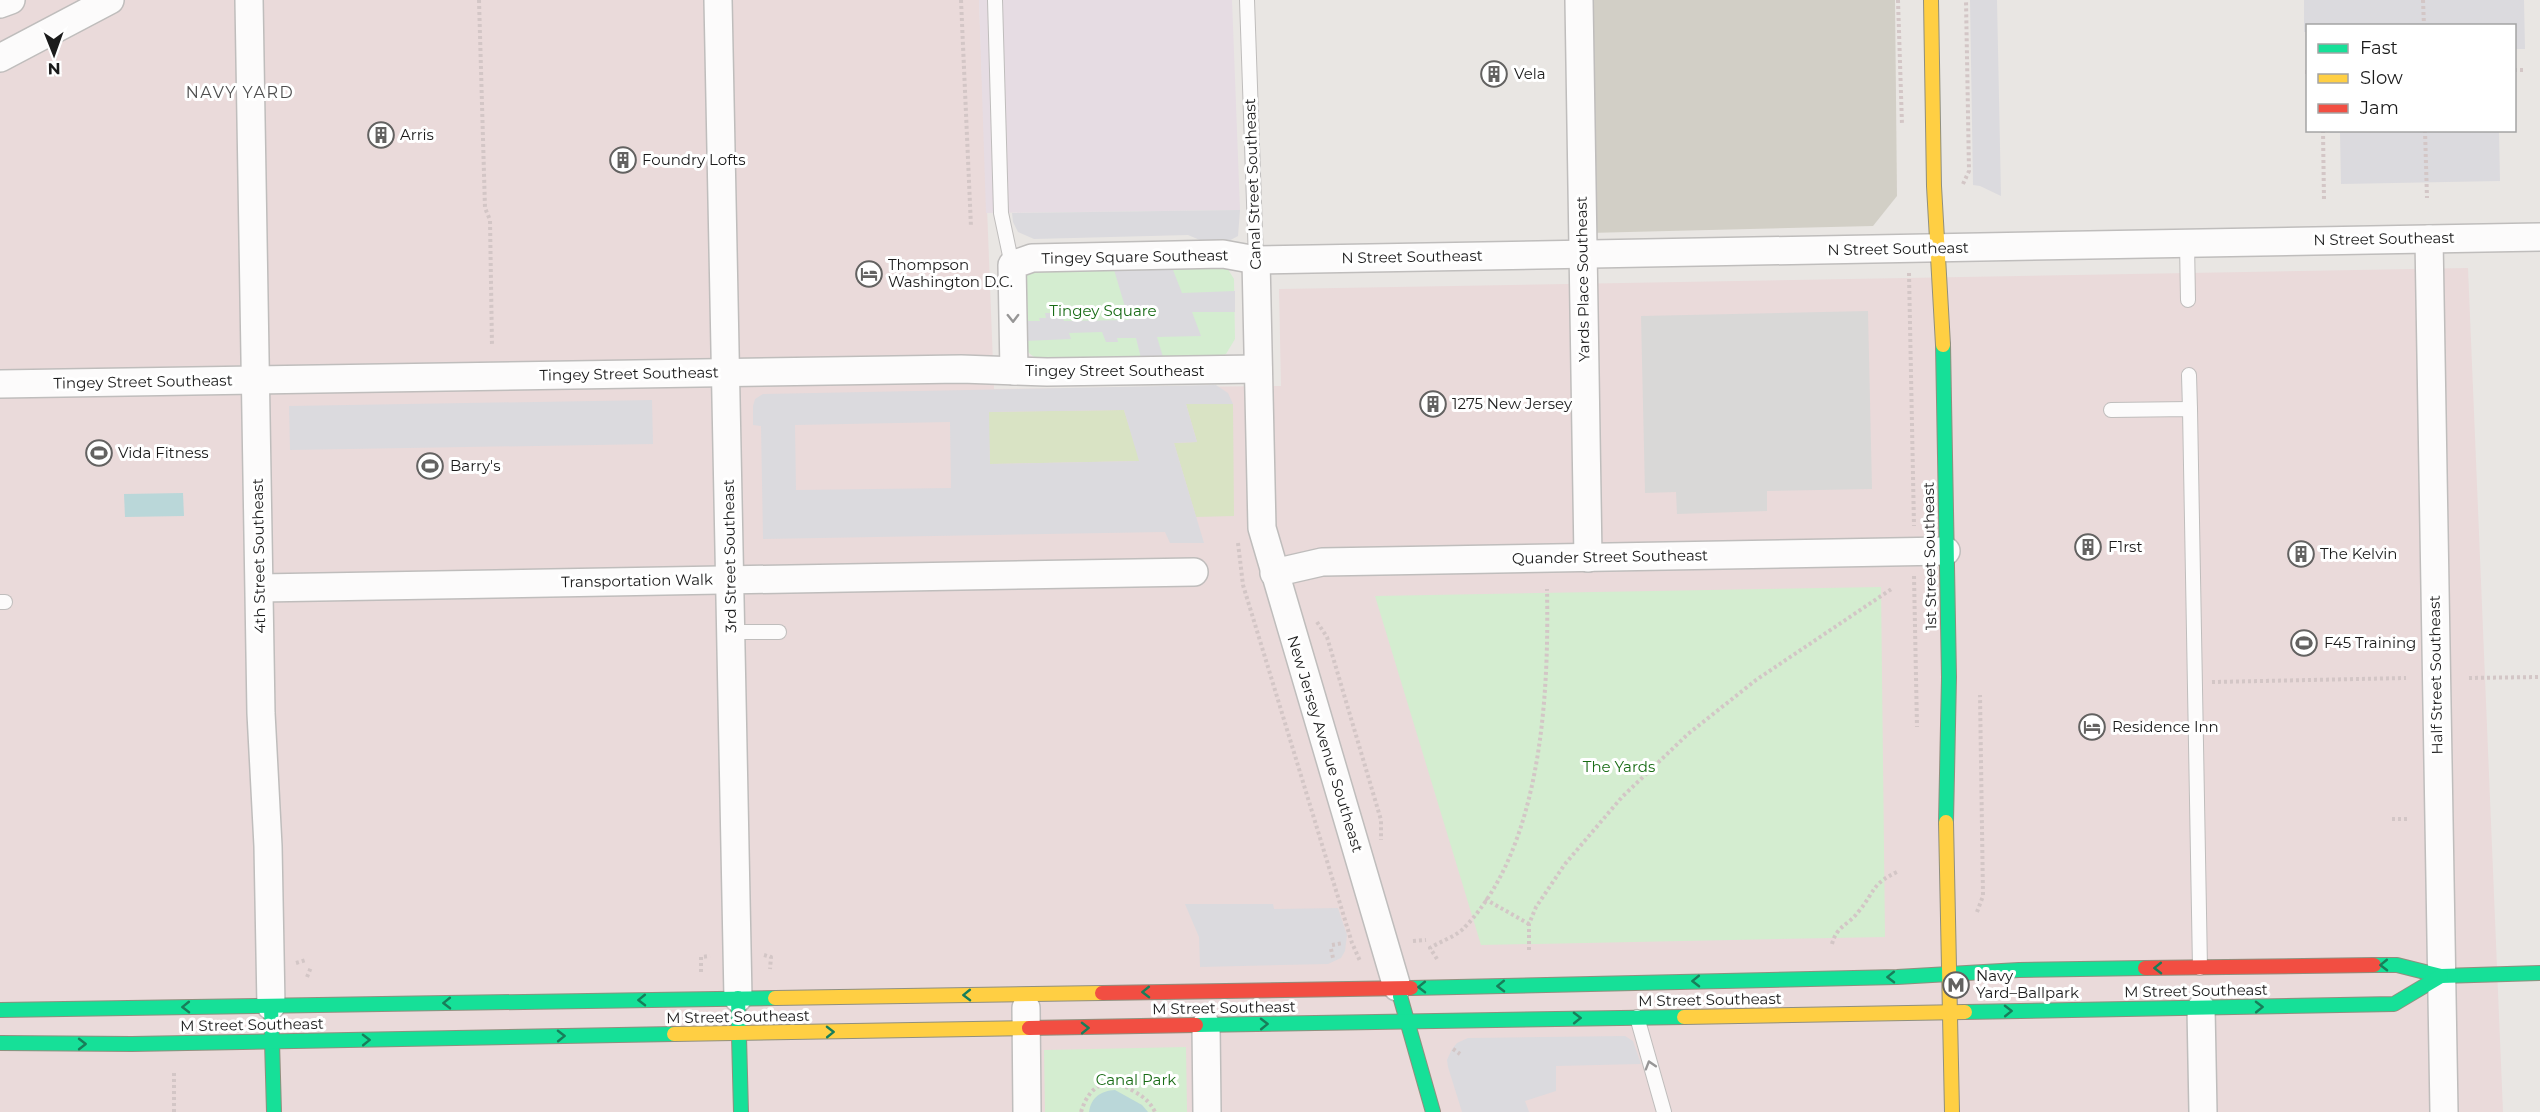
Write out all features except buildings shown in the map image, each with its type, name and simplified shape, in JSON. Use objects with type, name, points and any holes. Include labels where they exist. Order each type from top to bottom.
[{"type":"main road","name":"1st Street Southeast","points":[[1931,0],[1946,551],[1952,1112]]},
{"type":"main road","name":"M Street Southeast","points":[[0,1010],[1397,987],[1949,975],[2019,970],[2397,965],[2441,976],[2540,973]]},
{"type":"main road","name":"M Street Southeast","points":[[0,1043],[1026,1029],[2394,1004],[2441,976]]},
{"type":"main road","name":"New Jersey Avenue Southeast","points":[[1397,987],[1434,1112]]},
{"type":"main road","name":"3rd Street Southeast","points":[[738,998],[741,1112]]},
{"type":"main road","name":"4th Street Southeast","points":[[271,1006],[274,1112]]},
{"type":"street","points":[[0,4],[11,0]]},
{"type":"street","points":[[0,58],[110,0]]},
{"type":"street","name":"4th Street Southeast","points":[[249,0],[261,713],[268,846],[271,1006]]},
{"type":"street","name":"3rd Street Southeast","points":[[718,0],[738,998]]},
{"type":"street","name":"Yards Place Southeast","points":[[1579,0],[1587,558]]},
{"type":"street","name":"N Street Southeast","points":[[1256,260],[2540,237]]},
{"type":"street","name":"Half Street Southeast","points":[[2428,239],[2444,1112]]},
{"type":"street","name":"Tingey Square Southeast","points":[[1012,265],[1032,258],[1109,256],[1232,254],[1256,260]]},
{"type":"street","name":"Canal Street Southeast","points":[[1256,260],[1258,369]]},
{"type":"street","points":[[1012,265],[1014,371]]},
{"type":"street","name":"Tingey Street Southeast","points":[[0,384],[725,373],[1258,369]]},
{"type":"street","name":"New Jersey Avenue Southeast","points":[[1258,369],[1260,514],[1265,542],[1397,987]]},
{"type":"street","name":"Quander Street Southeast","points":[[1274,573],[1322,562],[1946,551]]},
{"type":"street","name":"Transportation Walk","points":[[260,588],[1194,572]]},
{"type":"street","points":[[1025,994],[1027,1112]]},
{"type":"street","points":[[2201,1008],[2203,1112]]},
{"type":"street","points":[[1206,1025],[1207,1112]]},
{"type":"lane","points":[[995,0],[1001,213],[1012,265]]},
{"type":"lane","name":"Canal Street Southeast","points":[[1247,0],[1256,260]]},
{"type":"lane","points":[[2187,243],[2188,300]]},
{"type":"lane","points":[[2190,375],[2200,968]]},
{"type":"lane","points":[[2110,410],[2190,409]]},
{"type":"lane","points":[[731,632],[779,632]]},
{"type":"lane","points":[[1637,1017],[1664,1112]]},
{"type":"path","points":[[479,0],[485,208],[490,220],[492,346]]},
{"type":"path","points":[[961,0],[971,227]]},
{"type":"path","points":[[1898,0],[1902,126]]},
{"type":"path","points":[[1962,188],[1969,171],[1966,0]]},
{"type":"path","points":[[2423,0],[2424,24]]},
{"type":"path","points":[[2516,70],[2526,70]]},
{"type":"path","points":[[2323,132],[2324,200]]},
{"type":"path","points":[[2425,132],[2427,198]]},
{"type":"path","points":[[1909,299],[1914,530]]},
{"type":"path","points":[[1529,950],[1529,924],[1565,864],[1622,797],[1688,734],[1756,680],[1893,588]]},
{"type":"path","points":[[1437,959],[1430,948],[1464,928],[1499,877],[1517,837],[1540,747],[1548,653],[1547,589]]},
{"type":"path","points":[[1311,616],[1327,637],[1381,820],[1381,847]]},
{"type":"path","points":[[2469,678],[2540,677]]},
{"type":"path","points":[[2195,682],[2406,678]]},
{"type":"path","points":[[2392,819],[2407,819]]},
{"type":"path","points":[[1832,944],[1837,930],[1860,910],[1879,880],[1899,871]]},
{"type":"path","points":[[1485,899],[1529,924]]},
{"type":"path","points":[[1407,936],[1411,941],[1426,940]]},
{"type":"path","points":[[1333,958],[1332,947],[1343,943]]},
{"type":"path","points":[[764,955],[771,957],[770,970]]},
{"type":"path","points":[[701,972],[701,957],[711,956]]},
{"type":"path","points":[[291,965],[306,960]]},
{"type":"path","points":[[306,979],[311,967]]},
{"type":"path","points":[[1452,1049],[1460,1054]]},
{"type":"path","points":[[174,1068],[174,1112]]},
{"type":"path","points":[[1081,1112],[1086,1098],[1099,1085],[1113,1082],[1130,1089],[1150,1102],[1155,1112]]},
{"type":"shaded area","points":[[0,0],[979,0],[994,389],[1281,386],[1279,289],[2468,268],[2503,1112],[0,1112]]},
{"type":"shaded area","points":[[979,0],[1232,0],[1240,210],[986,213]]},
{"type":"shaded area","points":[[1584,0],[1895,0],[1897,196],[1873,226],[1588,233]]},
{"type":"shaded area","points":[[1970,0],[1997,0],[2001,196],[1973,185]]},
{"type":"shaded area","points":[[2304,0],[2524,0],[2525,49],[2516,49],[2516,24],[2306,24],[2306,32],[2304,32]]},
{"type":"shaded area","points":[[2499,132],[2500,181],[2341,184],[2340,133],[2330,133]]},
{"type":"shaded area","points":[[1240,210],[1238,236],[1225,243],[1207,243],[1188,235],[1034,239],[1018,232],[1012,213]]},
{"type":"shaded area","points":[[1134,262],[1137,269],[1173,270],[1182,293],[1235,291],[1235,312],[1192,312],[1201,336],[1157,337],[1163,357],[1141,358],[1136,338],[1117,338],[1118,342],[1106,342],[1102,332],[1069,333],[1071,339],[1024,341],[1024,321],[1040,321],[1039,318],[1046,318],[1045,313],[1060,313],[1064,321],[1129,320],[1112,263]]},
{"type":"shaded area","points":[[1868,311],[1872,489],[1767,491],[1767,511],[1677,514],[1676,492],[1645,493],[1641,316]]},
{"type":"shaded area","points":[[1216,385],[1228,393],[1233,404],[1186,404],[1197,442],[1174,443],[1204,543],[1170,543],[1165,532],[763,539],[761,426],[753,425],[753,406],[755,399],[763,394]],"holes":[[[1124,410],[1139,461],[990,464],[989,412]],[[950,422],[951,488],[796,490],[795,425]]]},
{"type":"shaded area","points":[[652,400],[653,444],[290,450],[289,406]]},
{"type":"shaded area","points":[[1185,904],[1273,904],[1274,909],[1338,908],[1347,935],[1345,951],[1341,958],[1328,964],[1200,967],[1199,937]]},
{"type":"shaded area","points":[[1625,1036],[1633,1041],[1641,1064],[1556,1066],[1556,1091],[1525,1101],[1529,1112],[1462,1112],[1447,1060],[1457,1043],[1468,1038]]},
{"type":"green space","name":"Tingey Square","points":[[1224,263],[1234,279],[1235,339],[1226,354],[1047,361],[1033,356],[1027,350],[1021,290],[1024,279],[1032,268]]},
{"type":"green space","points":[[1186,404],[1233,404],[1234,516],[1196,517],[1174,443],[1197,442]]},
{"type":"green space","points":[[1124,410],[1140,461],[990,464],[988,412]]},
{"type":"green space","name":"The Yards","points":[[1881,587],[1885,937],[1481,945],[1375,596]]},
{"type":"green space","name":"Canal Park","points":[[1186,1047],[1187,1112],[1045,1112],[1044,1050]]},
{"type":"water","points":[[183,493],[184,516],[125,517],[124,494]]},
{"type":"water","points":[[1115,1090],[1142,1105],[1148,1112],[1089,1112],[1094,1099],[1105,1092]]},
{"type":"traffic: fast","points":[[1943,345],[1949,677],[1946,822]]},
{"type":"traffic: fast","points":[[2374,965],[2397,965],[2441,976],[2540,973]]},
{"type":"traffic: fast","points":[[1411,988],[1897,977],[2019,970],[2145,968]]},
{"type":"traffic: fast","points":[[1965,1012],[2394,1004],[2441,976]]},
{"type":"traffic: fast","points":[[1400,996],[1433,1112]]},
{"type":"traffic: fast","points":[[738,998],[741,1112]]},
{"type":"traffic: fast","points":[[0,1010],[775,998]]},
{"type":"traffic: fast","points":[[271,1006],[274,1112]]},
{"type":"traffic: fast","points":[[1196,1025],[1684,1017]]},
{"type":"traffic: fast","points":[[0,1043],[132,1044],[674,1034]]},
{"type":"traffic: slow","points":[[1931,0],[1934,186],[1943,345]]},
{"type":"traffic: slow","points":[[1946,822],[1952,1112]]},
{"type":"traffic: slow","points":[[775,998],[1102,993]]},
{"type":"traffic: slow","points":[[1684,1017],[1965,1012]]},
{"type":"traffic: slow","points":[[674,1034],[1029,1028]]},
{"type":"traffic: jam","points":[[2145,968],[2374,965]]},
{"type":"traffic: jam","points":[[1102,993],[1411,988]]},
{"type":"traffic: jam","points":[[1029,1028],[1196,1025]]},
{"type":"place","name":"Vela","points":[[1494,74]]},
{"type":"place","name":"Arris","points":[[381,135]]},
{"type":"place","name":"Foundry Lofts","points":[[623,160]]},
{"type":"place","name":"Thompson Washington D.C.","points":[[869,274]]},
{"type":"place","name":"1275 New Jersey","points":[[1433,404]]},
{"type":"place","name":"Vida Fitness","points":[[99,453]]},
{"type":"place","name":"Barry's","points":[[430,466]]},
{"type":"place","name":"F1rst","points":[[2088,547]]},
{"type":"place","name":"The Kelvin","points":[[2301,554]]},
{"type":"place","name":"F45 Training","points":[[2304,643]]},
{"type":"place","name":"Residence Inn","points":[[2092,727]]},
{"type":"place","name":"Navy Yard–Ballpark","points":[[1956,985]]},
{"type":"district","name":"NAVY YARD","points":[[240,92]]}]
